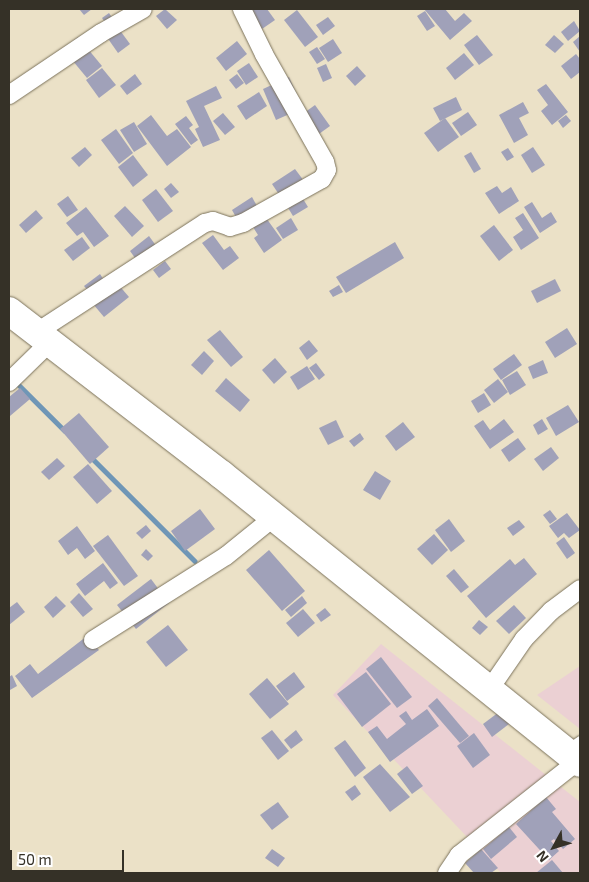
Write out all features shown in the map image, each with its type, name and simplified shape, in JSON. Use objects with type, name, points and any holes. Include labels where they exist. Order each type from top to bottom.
[{"type":"main road","points":[[9,311],[274,517],[489,690],[576,754]]},
{"type":"street","points":[[9,95],[143,9]]},
{"type":"street","points":[[9,382],[43,337],[205,222],[213,221],[230,227],[242,223],[322,179],[327,170],[325,162],[264,54],[242,9]]},
{"type":"street","points":[[93,640],[226,556],[274,517]]},
{"type":"street","points":[[489,690],[524,639],[551,611],[580,588]]},
{"type":"street","points":[[447,873],[459,855],[576,754]]},
{"type":"shaded area","points":[[381,644],[580,802],[580,873],[501,873],[333,695]]},
{"type":"shaded area","points":[[580,666],[580,729],[537,695]]},
{"type":"building","points":[[79,9],[92,9],[84,15]]},
{"type":"building","points":[[165,9],[177,20],[167,29],[156,16]]},
{"type":"building","points":[[249,9],[267,9],[275,20],[262,29]]},
{"type":"building","points":[[424,9],[445,9],[455,21],[464,13],[472,21],[450,40]]},
{"type":"building","points":[[297,10],[318,37],[305,47],[284,20]]},
{"type":"building","points":[[425,11],[435,26],[427,31],[417,16]]},
{"type":"building","points":[[109,13],[116,23],[109,28],[102,18]]},
{"type":"building","points":[[328,17],[335,26],[323,35],[316,25]]},
{"type":"building","points":[[574,21],[580,31],[568,41],[561,32]]},
{"type":"building","points":[[116,25],[130,44],[118,53],[104,33]]},
{"type":"building","points":[[477,35],[493,55],[479,65],[464,45]]},
{"type":"building","points":[[554,35],[564,44],[555,53],[545,45]]},
{"type":"building","points":[[580,36],[580,52],[573,42]]},
{"type":"building","points":[[78,37],[102,66],[87,78],[63,49]]},
{"type":"building","points":[[333,39],[342,53],[328,62],[319,48]]},
{"type":"building","points":[[237,41],[247,54],[226,71],[216,58]]},
{"type":"building","points":[[317,47],[325,59],[317,64],[309,52]]},
{"type":"building","points":[[464,53],[474,65],[455,80],[446,68]]},
{"type":"building","points":[[576,54],[580,59],[580,72],[571,79],[561,66]]},
{"type":"building","points":[[249,63],[258,77],[246,85],[237,71]]},
{"type":"building","points":[[326,64],[332,78],[323,82],[317,68]]},
{"type":"building","points":[[357,66],[366,76],[355,86],[346,76]]},
{"type":"building","points":[[102,68],[116,85],[99,98],[86,80]]},
{"type":"building","points":[[135,74],[142,84],[127,95],[120,86]]},
{"type":"building","points":[[237,74],[244,83],[236,89],[229,80]]},
{"type":"building","points":[[289,77],[303,108],[276,120],[263,89]]},
{"type":"building","points":[[546,84],[568,112],[552,125],[541,111],[548,105],[537,90]]},
{"type":"building","points":[[216,86],[222,98],[204,106],[220,140],[203,147],[195,129],[199,127],[186,101]]},
{"type":"building","points":[[259,92],[267,106],[246,120],[237,106]]},
{"type":"building","points":[[456,97],[462,110],[440,121],[433,108]]},
{"type":"building","points":[[523,102],[529,113],[519,118],[528,135],[514,143],[499,115]]},
{"type":"building","points":[[315,105],[330,126],[312,139],[297,118]]},
{"type":"building","points":[[468,112],[477,125],[461,136],[452,123]]},
{"type":"building","points":[[223,113],[235,127],[225,135],[213,121]]},
{"type":"building","points":[[151,115],[167,136],[177,129],[191,147],[167,166],[137,126]]},
{"type":"building","points":[[566,115],[571,121],[563,128],[558,121]]},
{"type":"building","points":[[186,116],[193,125],[189,128],[198,140],[191,145],[175,124]]},
{"type":"building","points":[[445,118],[459,137],[438,152],[424,133]]},
{"type":"building","points":[[134,122],[147,144],[134,152],[120,130]]},
{"type":"building","points":[[116,129],[133,153],[119,164],[101,140]]},
{"type":"building","points":[[85,147],[92,155],[79,167],[71,158]]},
{"type":"building","points":[[533,147],[545,165],[532,173],[521,155]]},
{"type":"building","points":[[508,148],[514,157],[507,161],[501,152]]},
{"type":"building","points":[[471,152],[481,169],[474,173],[464,156]]},
{"type":"building","points":[[133,155],[148,175],[133,187],[118,167]]},
{"type":"building","points":[[295,169],[304,181],[280,196],[272,184]]},
{"type":"building","points":[[171,183],[179,192],[171,198],[164,189]]},
{"type":"building","points":[[497,186],[502,193],[511,187],[519,201],[499,214],[485,193]]},
{"type":"building","points":[[156,189],[173,211],[158,222],[142,200]]},
{"type":"building","points":[[297,189],[308,207],[293,216],[282,198]]},
{"type":"building","points":[[68,196],[78,210],[67,217],[57,204]]},
{"type":"building","points":[[252,197],[257,206],[237,219],[232,210]]},
{"type":"building","points":[[532,202],[542,218],[551,212],[557,222],[540,233],[524,207]]},
{"type":"building","points":[[125,206],[144,226],[132,237],[114,216]]},
{"type":"building","points":[[86,207],[109,236],[94,247],[83,232],[77,236],[66,223]]},
{"type":"building","points":[[36,210],[43,218],[26,233],[19,225]]},
{"type":"building","points":[[523,213],[539,238],[521,250],[513,237],[523,230],[515,218]]},
{"type":"building","points":[[264,215],[282,240],[264,253],[254,238],[258,235],[251,224]]},
{"type":"building","points":[[291,218],[298,230],[283,239],[276,228]]},
{"type":"building","points":[[494,225],[513,250],[499,261],[480,236]]},
{"type":"building","points":[[213,235],[224,250],[230,246],[239,258],[223,270],[202,243]]},
{"type":"building","points":[[149,236],[157,247],[143,269],[130,251]]},
{"type":"building","points":[[82,237],[90,248],[73,261],[64,250]]},
{"type":"building","points":[[395,242],[404,258],[346,293],[336,277]]},
{"type":"building","points":[[165,261],[171,269],[159,278],[153,270]]},
{"type":"building","points":[[100,274],[104,280],[89,292],[84,286]]},
{"type":"building","points":[[555,279],[561,291],[537,303],[531,291]]},
{"type":"building","points":[[117,283],[129,297],[104,317],[93,304]]},
{"type":"building","points":[[339,285],[343,292],[333,297],[329,291]]},
{"type":"building","points":[[567,328],[577,344],[555,358],[545,342]]},
{"type":"building","points":[[220,330],[243,357],[231,367],[207,340]]},
{"type":"building","points":[[309,340],[318,351],[307,360],[299,348]]},
{"type":"building","points":[[204,351],[214,361],[202,375],[191,365]]},
{"type":"building","points":[[514,354],[522,365],[501,380],[493,369]]},
{"type":"building","points":[[275,358],[287,372],[274,384],[262,370]]},
{"type":"building","points":[[543,360],[548,373],[533,379],[528,367]]},
{"type":"building","points":[[316,363],[325,375],[319,380],[309,368]]},
{"type":"building","points":[[307,366],[315,379],[298,390],[290,377]]},
{"type":"building","points":[[517,371],[526,385],[510,395],[502,380]]},
{"type":"building","points":[[226,378],[250,400],[240,412],[215,391]]},
{"type":"building","points":[[498,379],[508,392],[494,403],[484,390]]},
{"type":"building","points":[[20,388],[30,399],[10,416],[9,397]]},
{"type":"building","points":[[484,393],[491,405],[478,413],[471,401]]},
{"type":"building","points":[[568,405],[579,422],[556,436],[546,418]]},
{"type":"building","points":[[79,413],[109,447],[90,464],[60,429]]},
{"type":"building","points":[[504,419],[514,432],[490,449],[474,426],[483,420],[490,430]]},
{"type":"building","points":[[542,419],[548,429],[538,435],[533,425]]},
{"type":"building","points":[[336,420],[344,437],[328,445],[319,428]]},
{"type":"building","points":[[403,422],[415,437],[396,451],[385,436]]},
{"type":"building","points":[[360,433],[364,439],[354,447],[349,441]]},
{"type":"building","points":[[518,438],[526,449],[509,462],[501,450]]},
{"type":"building","points":[[551,447],[559,458],[543,471],[534,459]]},
{"type":"building","points":[[57,458],[65,466],[49,480],[41,472]]},
{"type":"building","points":[[88,464],[112,491],[97,504],[73,477]]},
{"type":"building","points":[[375,471],[391,481],[380,500],[363,490]]},
{"type":"building","points":[[200,509],[215,529],[185,551],[171,531]]},
{"type":"building","points":[[550,510],[557,519],[550,524],[543,515]]},
{"type":"building","points":[[567,513],[580,530],[569,538],[564,533],[558,538],[549,526]]},
{"type":"building","points":[[449,519],[465,541],[451,552],[435,530]]},
{"type":"building","points":[[519,520],[525,527],[513,536],[507,528]]},
{"type":"building","points":[[146,525],[151,531],[142,539],[136,533]]},
{"type":"building","points":[[77,526],[95,551],[85,559],[77,548],[68,555],[58,541]]},
{"type":"building","points":[[434,534],[448,550],[432,565],[417,549]]},
{"type":"building","points":[[108,535],[138,576],[124,586],[93,546]]},
{"type":"building","points":[[564,537],[575,553],[567,559],[556,543]]},
{"type":"building","points":[[146,549],[153,556],[148,561],[141,555]]},
{"type":"building","points":[[269,550],[305,591],[282,611],[246,570]]},
{"type":"building","points":[[524,558],[537,574],[486,618],[467,596],[510,559],[515,565]]},
{"type":"building","points":[[103,563],[118,583],[110,589],[104,581],[85,596],[76,584]]},
{"type":"building","points":[[454,569],[469,587],[461,593],[446,576]]},
{"type":"building","points":[[151,579],[169,603],[136,629],[117,605]]},
{"type":"building","points":[[79,593],[93,609],[83,617],[70,602]]},
{"type":"building","points":[[56,596],[66,606],[53,618],[44,607]]},
{"type":"building","points":[[302,596],[307,603],[291,617],[285,610]]},
{"type":"building","points":[[17,602],[25,612],[9,625],[9,608]]},
{"type":"building","points":[[514,605],[526,618],[509,634],[496,621]]},
{"type":"building","points":[[325,608],[331,615],[321,622],[316,615]]},
{"type":"building","points":[[303,609],[315,623],[298,637],[286,623]]},
{"type":"building","points":[[479,620],[488,627],[480,635],[472,628]]},
{"type":"building","points":[[168,625],[188,650],[166,667],[146,642]]},
{"type":"building","points":[[87,636],[99,650],[32,698],[15,676],[30,664],[38,674]]},
{"type":"building","points":[[381,657],[412,697],[397,708],[366,669]]},
{"type":"building","points":[[294,672],[305,687],[287,701],[276,686]]},
{"type":"building","points":[[366,672],[391,704],[362,727],[337,694]]},
{"type":"building","points":[[12,675],[17,686],[10,690],[9,677]]},
{"type":"building","points":[[267,678],[289,704],[270,719],[249,694]]},
{"type":"building","points":[[437,698],[469,736],[460,743],[428,706]]},
{"type":"building","points":[[427,709],[439,726],[390,762],[368,732],[377,726],[387,739],[406,724],[399,716],[406,711],[412,720]]},
{"type":"building","points":[[503,709],[513,721],[492,737],[483,724]]},
{"type":"building","points":[[272,730],[289,751],[278,760],[261,738]]},
{"type":"building","points":[[296,730],[303,740],[291,749],[284,740]]},
{"type":"building","points":[[474,733],[490,755],[473,768],[457,746]]},
{"type":"building","points":[[345,740],[366,768],[355,777],[334,748]]},
{"type":"building","points":[[380,764],[410,797],[390,812],[363,777]]},
{"type":"building","points":[[407,766],[423,786],[412,794],[397,774]]},
{"type":"building","points":[[355,785],[361,794],[352,801],[345,792]]},
{"type":"building","points":[[546,797],[556,809],[552,812],[575,839],[563,849],[554,839],[551,841],[559,851],[549,860],[516,824]]},
{"type":"building","points":[[278,802],[289,817],[272,830],[260,815]]},
{"type":"building","points":[[509,827],[517,837],[491,859],[483,849]]},
{"type":"building","points":[[272,849],[285,858],[278,867],[265,858]]},
{"type":"building","points":[[481,849],[498,868],[491,873],[474,873],[465,863]]},
{"type":"building","points":[[552,860],[563,873],[536,873]]},
{"type":"waterway","points":[[16,382],[65,431]]},
{"type":"waterway","points":[[90,456],[195,561]]}]
